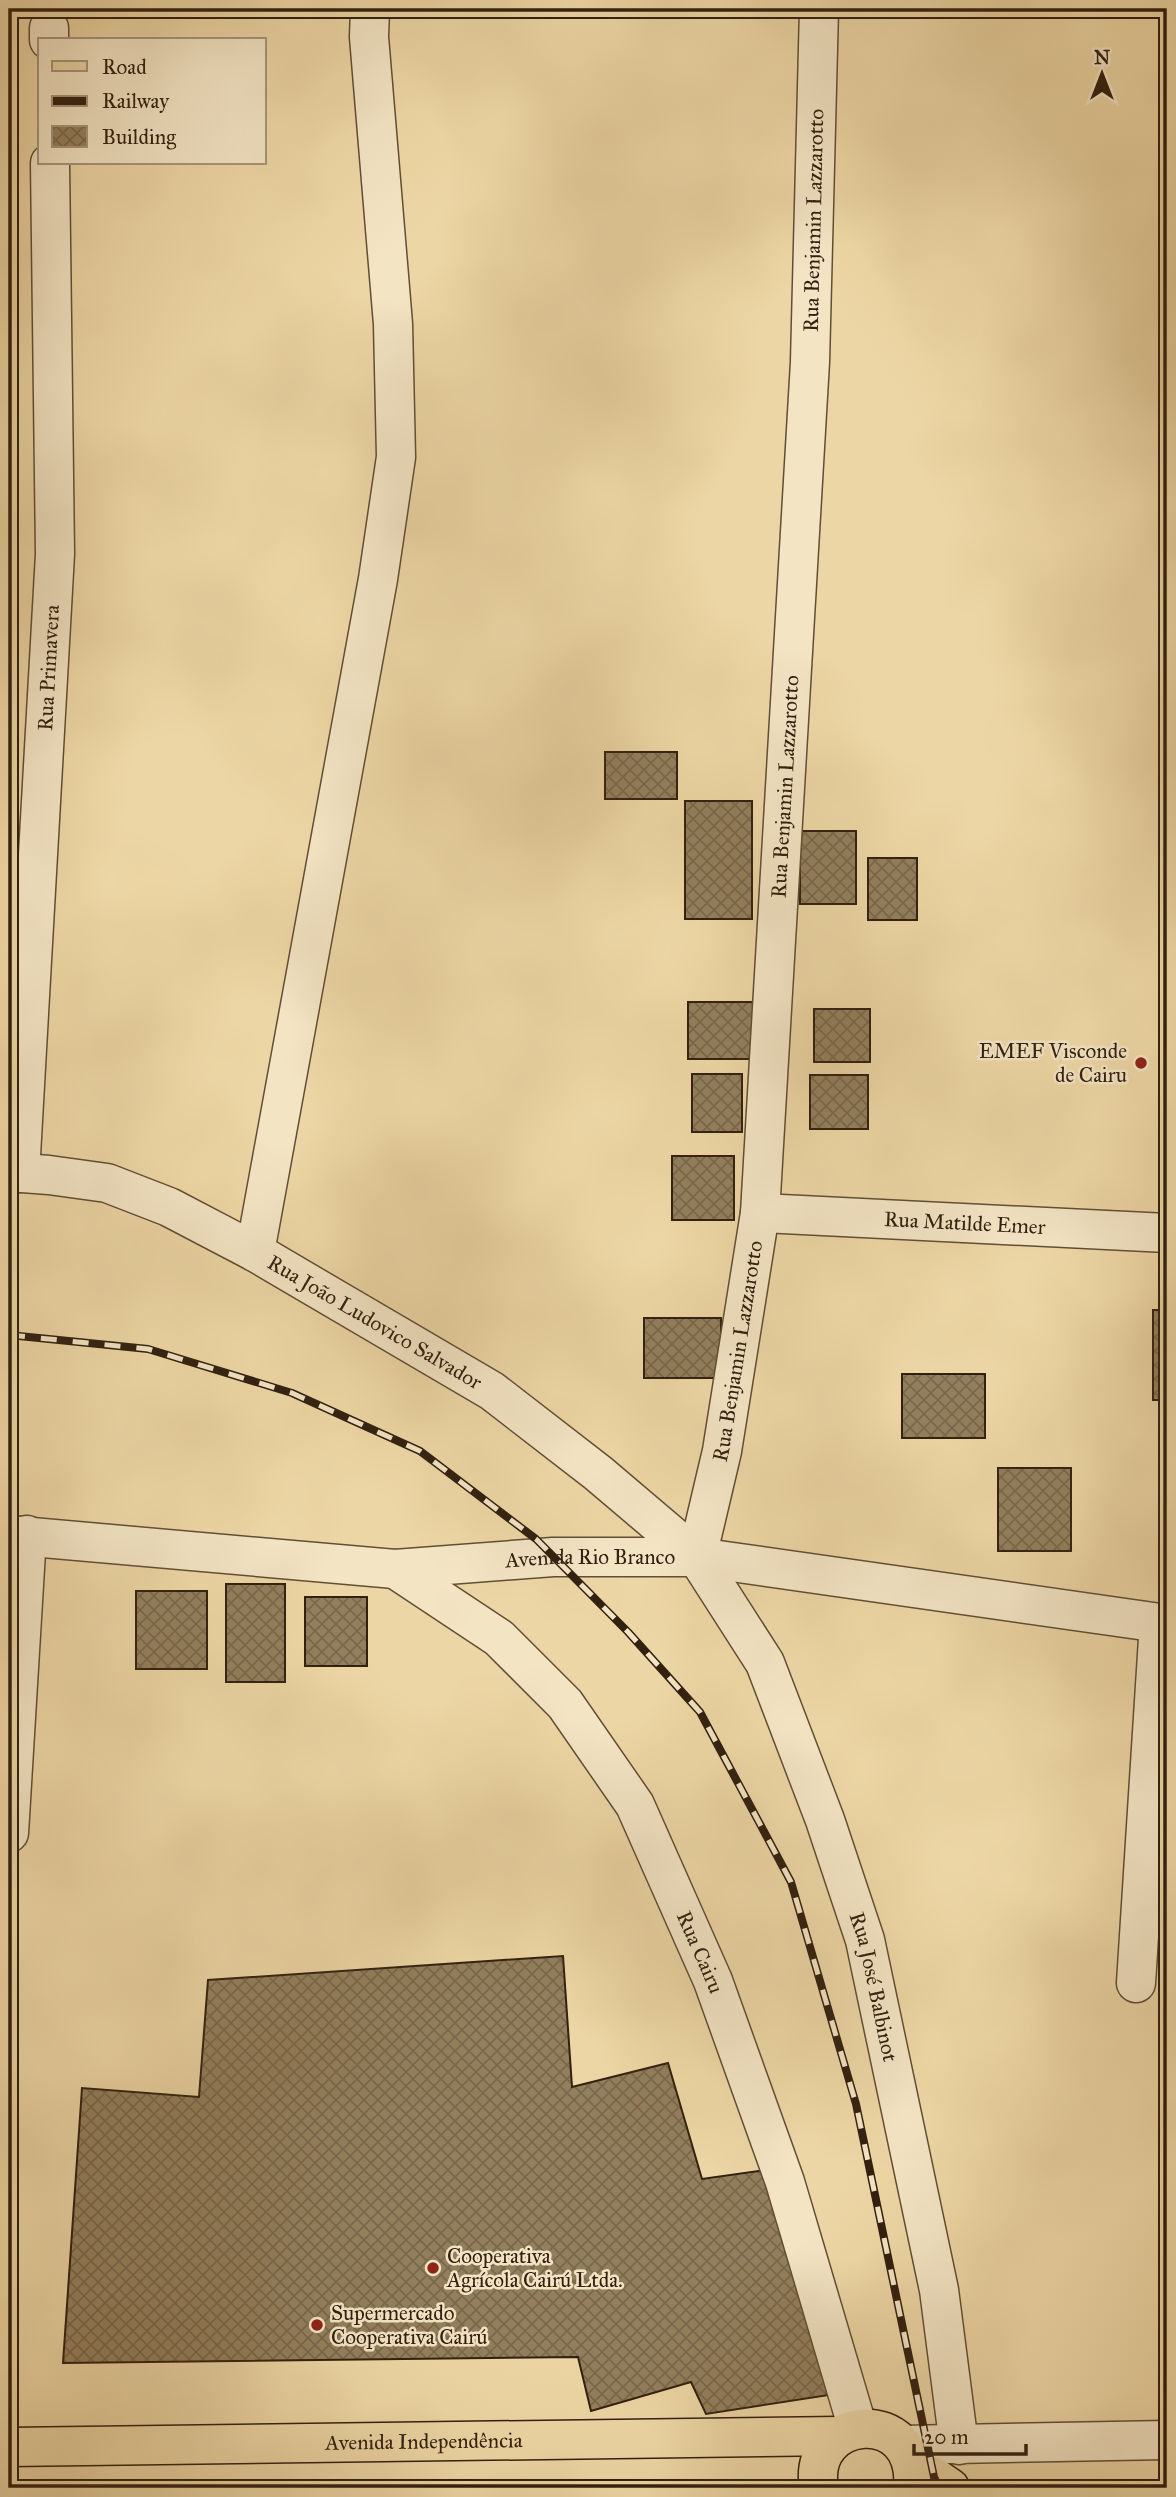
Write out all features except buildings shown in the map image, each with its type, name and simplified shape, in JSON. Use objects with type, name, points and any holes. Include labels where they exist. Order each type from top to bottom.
[{"type":"main road","name":"Avenida Independência","points":[[9,2447],[849,2432],[875,2429],[890,2434],[910,2468],[934,2477],[950,2488]]},
{"type":"main road","points":[[819,2488],[817,2476],[820,2461],[828,2446],[849,2432]]},
{"type":"street","points":[[255,1252],[378,579],[396,457],[393,324],[369,37],[370,9]]},
{"type":"street","name":"Rua Benjamin Lazzarotto","points":[[697,1558],[722,1451],[760,1213],[810,362],[819,9]]},
{"type":"street","name":"Rua Primavera","points":[[14,1173],[55,554],[50,164]]},
{"type":"street","name":"Rua João Ludovico Salvador","points":[[14,1173],[107,1184],[169,1207],[255,1252],[492,1391],[598,1472],[697,1558]]},
{"type":"street","name":"Rua Matilde Emer","points":[[760,1213],[1167,1233]]},
{"type":"street","points":[[9,1833],[18,1535]]},
{"type":"street","name":"Avenida Rio Branco","points":[[18,1535],[395,1569],[553,1557],[697,1558],[1163,1623]]},
{"type":"street","name":"Rua José Balbinot","points":[[697,1558],[765,1663],[825,1820],[865,1940],[939,2290],[959,2445]]},
{"type":"street","name":"Rua Cairu","points":[[395,1569],[499,1638],[565,1703],[635,1805],[713,1981],[781,2170],[849,2432]]},
{"type":"street","points":[[1136,1983],[1163,1623]]},
{"type":"street","points":[[910,2468],[959,2445],[1167,2440]]},
{"type":"green space","points":[[1057,9],[1167,9],[1167,17],[1059,12]]},
{"type":"railway","points":[[9,1335],[148,1349],[292,1393],[420,1451],[536,1539],[628,1632],[700,1712],[791,1882],[856,2104],[934,2477],[939,2488]]},
{"type":"place","name":"EMEF Visconde de Cairu","points":[[1141,1063]]},
{"type":"place","name":"Cooperativa Agrícola Cairú Ltda.","points":[[433,2268]]},
{"type":"place","name":"Supermercado Cooperativa Cairú","points":[[317,2325]]}]
